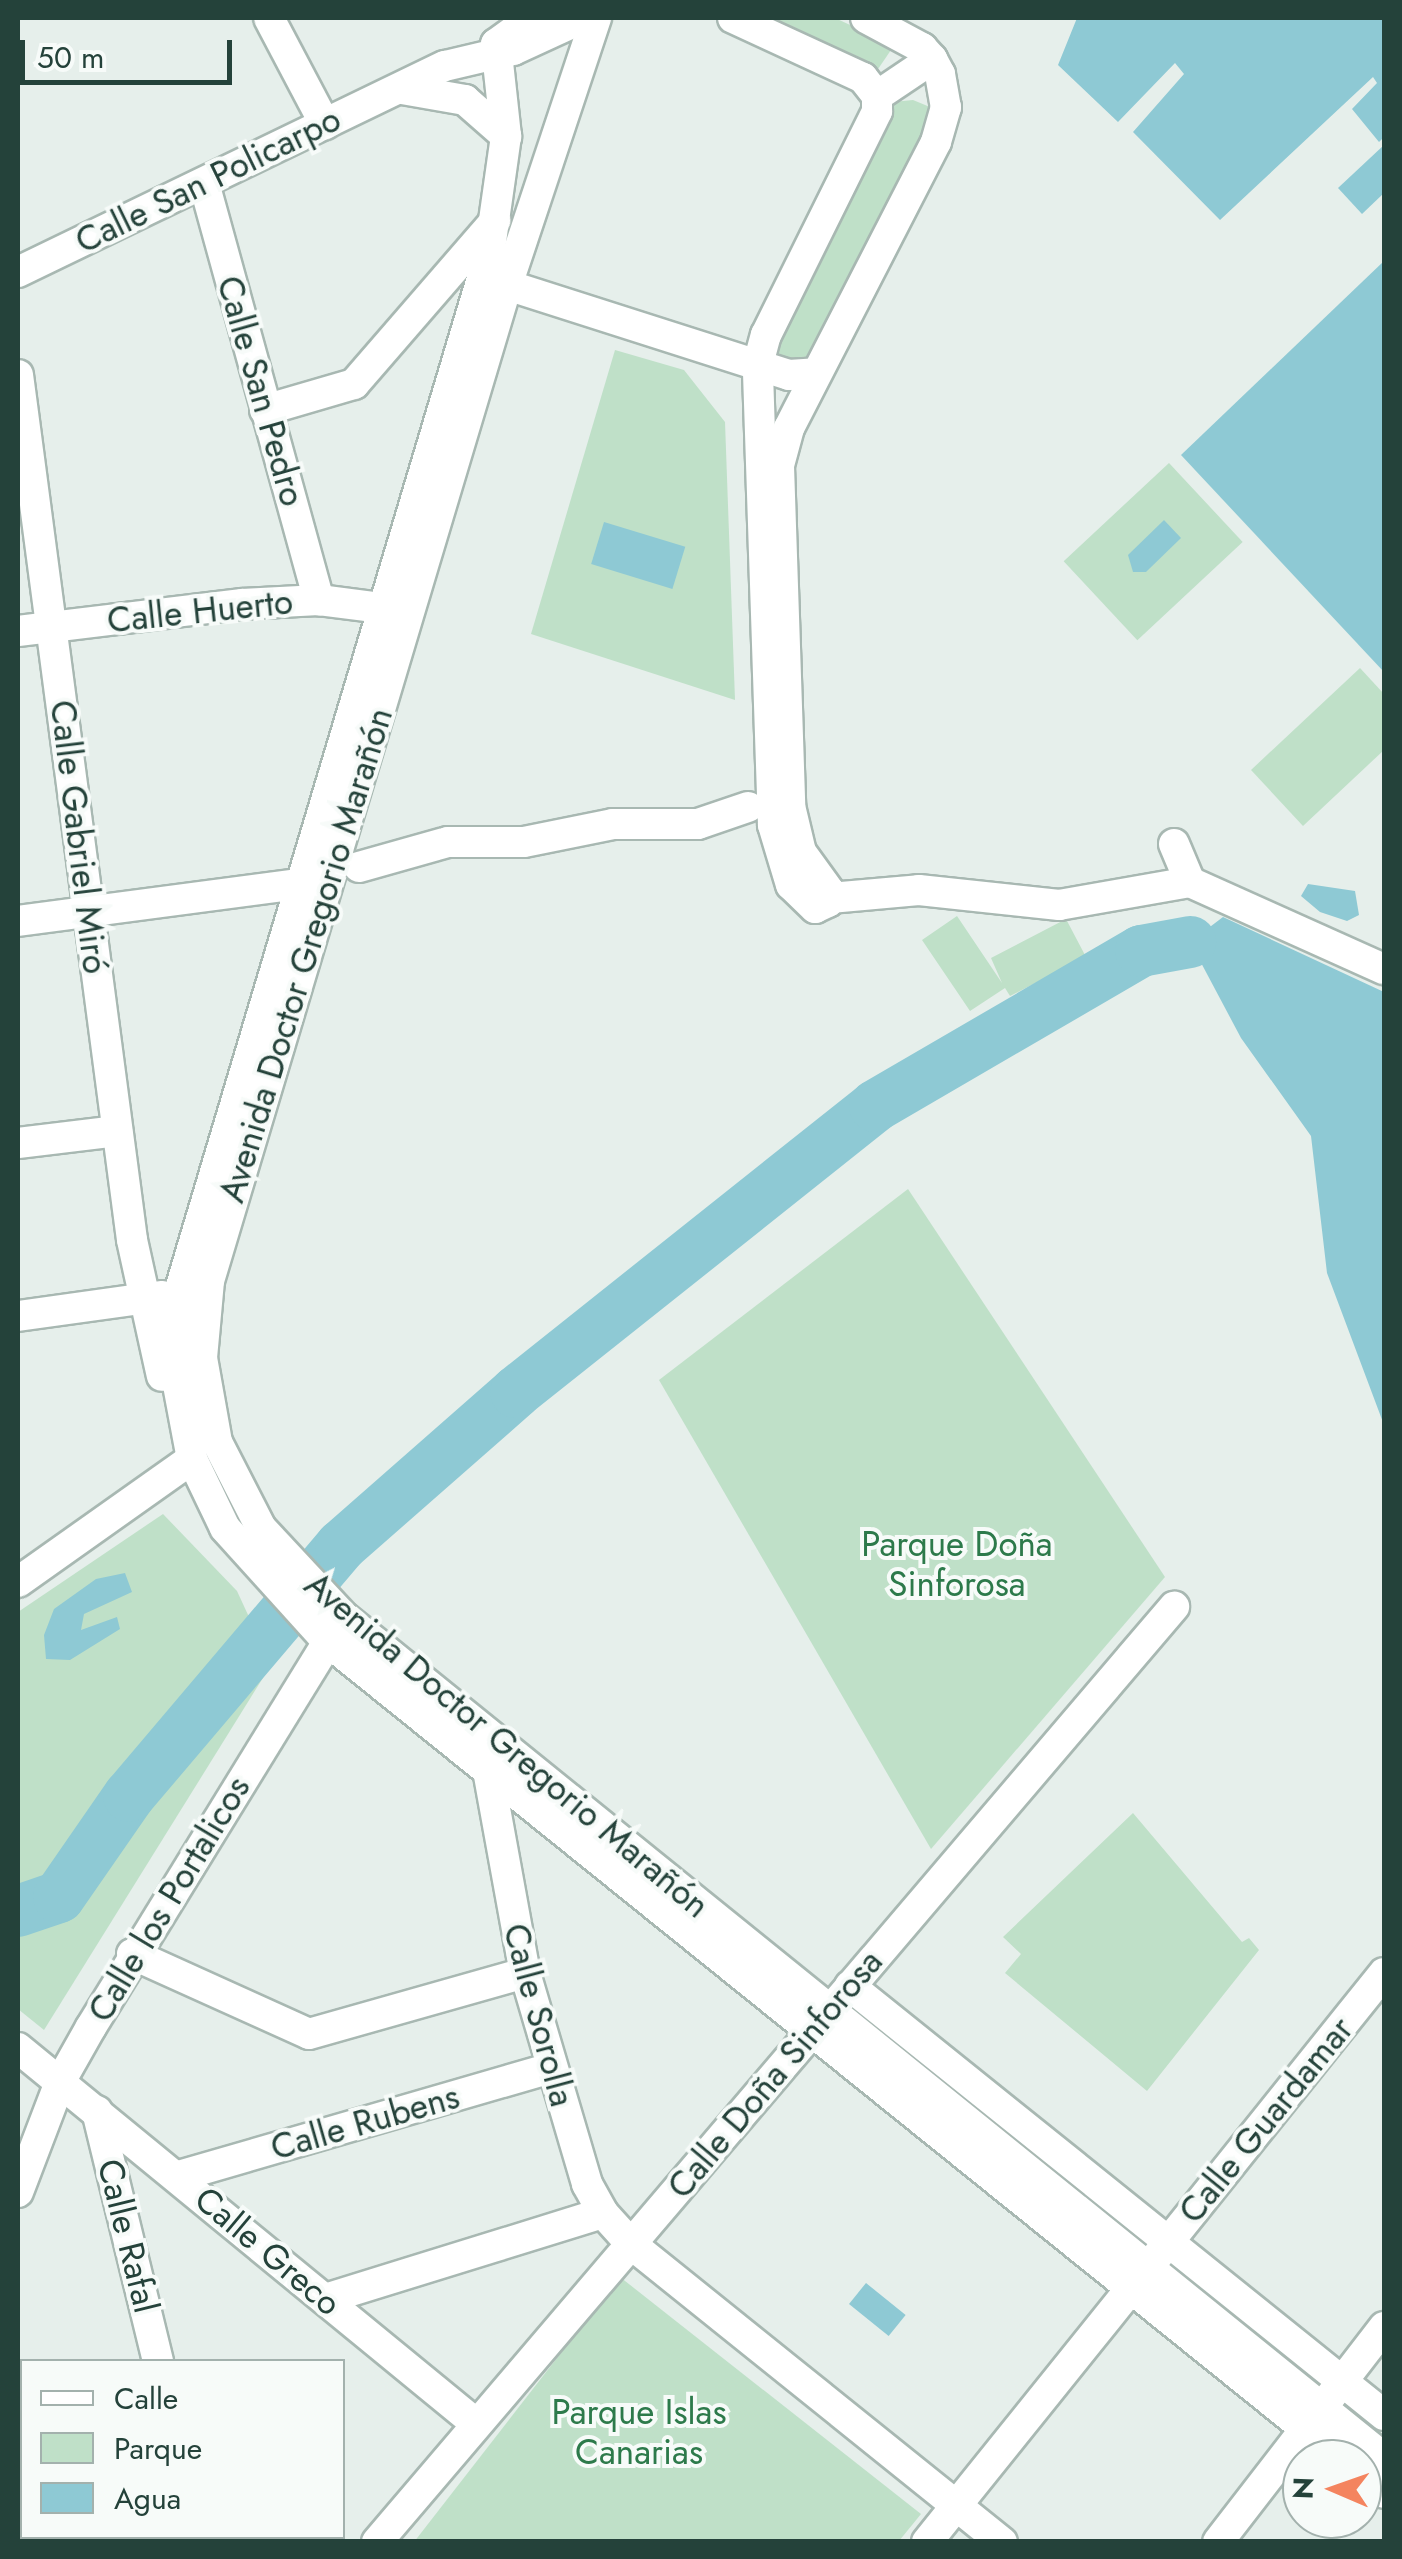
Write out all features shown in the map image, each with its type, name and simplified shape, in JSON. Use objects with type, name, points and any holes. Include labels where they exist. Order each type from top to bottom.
[{"type":"street","points":[[269,18],[325,124]]},
{"type":"street","name":"Calle San Policarpo","points":[[18,272],[510,35],[583,18]]},
{"type":"street","name":"Avenida Doctor Gregorio Marañón","points":[[251,1538],[206,1400],[202,1358],[208,1281],[507,284],[596,18]]},
{"type":"street","points":[[733,18],[863,78],[877,96],[877,111],[766,334],[758,364],[773,825],[784,870],[804,902],[820,908],[830,898],[919,890],[1059,905],[1180,884],[1384,969]]},
{"type":"street","points":[[830,898],[801,852],[790,806],[777,489],[782,449],[943,125],[944,88],[932,59],[906,36],[866,18]]},
{"type":"street","points":[[510,35],[526,158],[507,284],[789,375],[816,374]]},
{"type":"street","name":"Avenida Doctor Gregorio Marañón","points":[[510,35],[506,136],[497,218],[179,1293],[175,1369],[187,1462],[216,1513],[251,1538],[488,1770],[820,2020]]},
{"type":"street","points":[[877,96],[932,59]]},
{"type":"street","points":[[399,88],[465,100],[506,136]]},
{"type":"street","name":"Calle San Pedro","points":[[204,183],[319,600]]},
{"type":"street","points":[[265,410],[354,384],[497,218]]},
{"type":"street","name":"Calle Gabriel Miró","points":[[18,375],[118,1131],[146,1299],[187,1462]]},
{"type":"street","name":"Calle Huerto","points":[[18,630],[319,600],[382,608]]},
{"type":"street","points":[[359,866],[448,842],[524,842],[613,824],[698,824],[748,806]]},
{"type":"street","points":[[1164,851],[1180,884]]},
{"type":"street","points":[[18,920],[300,884]]},
{"type":"street","points":[[18,1143],[118,1131]]},
{"type":"street","points":[[18,1316],[179,1293],[208,1281]]},
{"type":"street","points":[[18,1582],[187,1462]]},
{"type":"street","name":"Calle Doña Sinforosa","points":[[377,2542],[474,2422],[631,2244],[1174,1607]]},
{"type":"street","name":"Avenida Doctor Gregorio Marañón","points":[[334,1619],[820,2020],[1314,2419],[1384,2458]]},
{"type":"street","name":"Calle los Portalicos","points":[[18,2192],[60,2082],[132,1954],[334,1619]]},
{"type":"street","name":"Calle Sorolla","points":[[488,1770],[525,1973],[587,2184],[603,2213],[631,2244],[1002,2542]]},
{"type":"street","points":[[132,1954],[310,2034],[525,1973]]},
{"type":"street","name":"Calle Guardamar","points":[[927,2542],[1384,1972]]},
{"type":"street","points":[[850,1986],[1384,2415]]},
{"type":"street","name":"Calle Greco","points":[[18,2048],[179,2176],[474,2422]]},
{"type":"street","name":"Calle Rubens","points":[[179,2176],[551,2068]]},
{"type":"street","name":"Calle Rafal","points":[[98,2112],[157,2359]]},
{"type":"street","points":[[325,2299],[603,2213]]},
{"type":"street","points":[[1218,2542],[1384,2327]]},
{"type":"street","name":"Avenida Doctor Gregorio Marañón","points":[[1314,2419],[1328,2439]]},
{"type":"green space","points":[[766,18],[835,18],[889,43],[891,50],[876,72]]},
{"type":"green space","points":[[913,100],[930,107],[933,124],[809,356],[791,361],[776,353],[777,335],[893,102]]},
{"type":"green space","points":[[615,350],[684,370],[725,422],[735,700],[531,634]]},
{"type":"green space","points":[[1169,463],[1243,542],[1137,640],[1064,561]]},
{"type":"green space","points":[[1360,668],[1384,694],[1384,750],[1303,826],[1251,770]]},
{"type":"green space","points":[[957,916],[1002,983],[991,958],[1066,919],[1086,957],[1010,996],[1005,988],[970,1011],[922,940]]},
{"type":"green space","name":"Parque Doña Sinforosa","points":[[908,1189],[1165,1577],[931,1849],[659,1380]]},
{"type":"green space","points":[[163,1514],[237,1591],[271,1665],[44,2030],[18,2009],[18,1612]]},
{"type":"green space","points":[[1133,1813],[1242,1942],[1249,1938],[1259,1950],[1147,2091],[1005,1973],[1021,1954],[1003,1937]]},
{"type":"green space","name":"Parque Islas Canarias","points":[[620,2277],[921,2514],[899,2541],[414,2542]]},
{"type":"water","points":[[1077,18],[1384,18],[1384,137],[1379,142],[1352,109],[1377,83],[1373,77],[1220,220],[1133,132],[1184,74],[1175,63],[1118,122],[1058,65]]},
{"type":"water","points":[[1384,145],[1384,193],[1362,214],[1338,188]]},
{"type":"water","points":[[1384,261],[1384,672],[1181,455]]},
{"type":"water","points":[[1164,520],[1181,538],[1146,572],[1133,572],[1128,555]]},
{"type":"water","points":[[604,522],[685,547],[672,589],[591,564]]},
{"type":"water","points":[[1308,884],[1355,891],[1359,915],[1347,921],[1320,912],[1301,896]]},
{"type":"water","points":[[1223,917],[1384,992],[1384,1425],[1327,1273],[1311,1136],[1241,1038],[1190,942]]},
{"type":"water","points":[[125,1573],[132,1592],[84,1614],[81,1630],[117,1617],[120,1629],[70,1660],[46,1659],[44,1635],[54,1609],[96,1579]]},
{"type":"water","points":[[866,2283],[906,2315],[889,2336],[849,2304]]},
{"type":"waterway","points":[[18,1911],[59,1897],[129,1796],[341,1546],[516,1392],[875,1106],[1141,951],[1190,942]]}]
